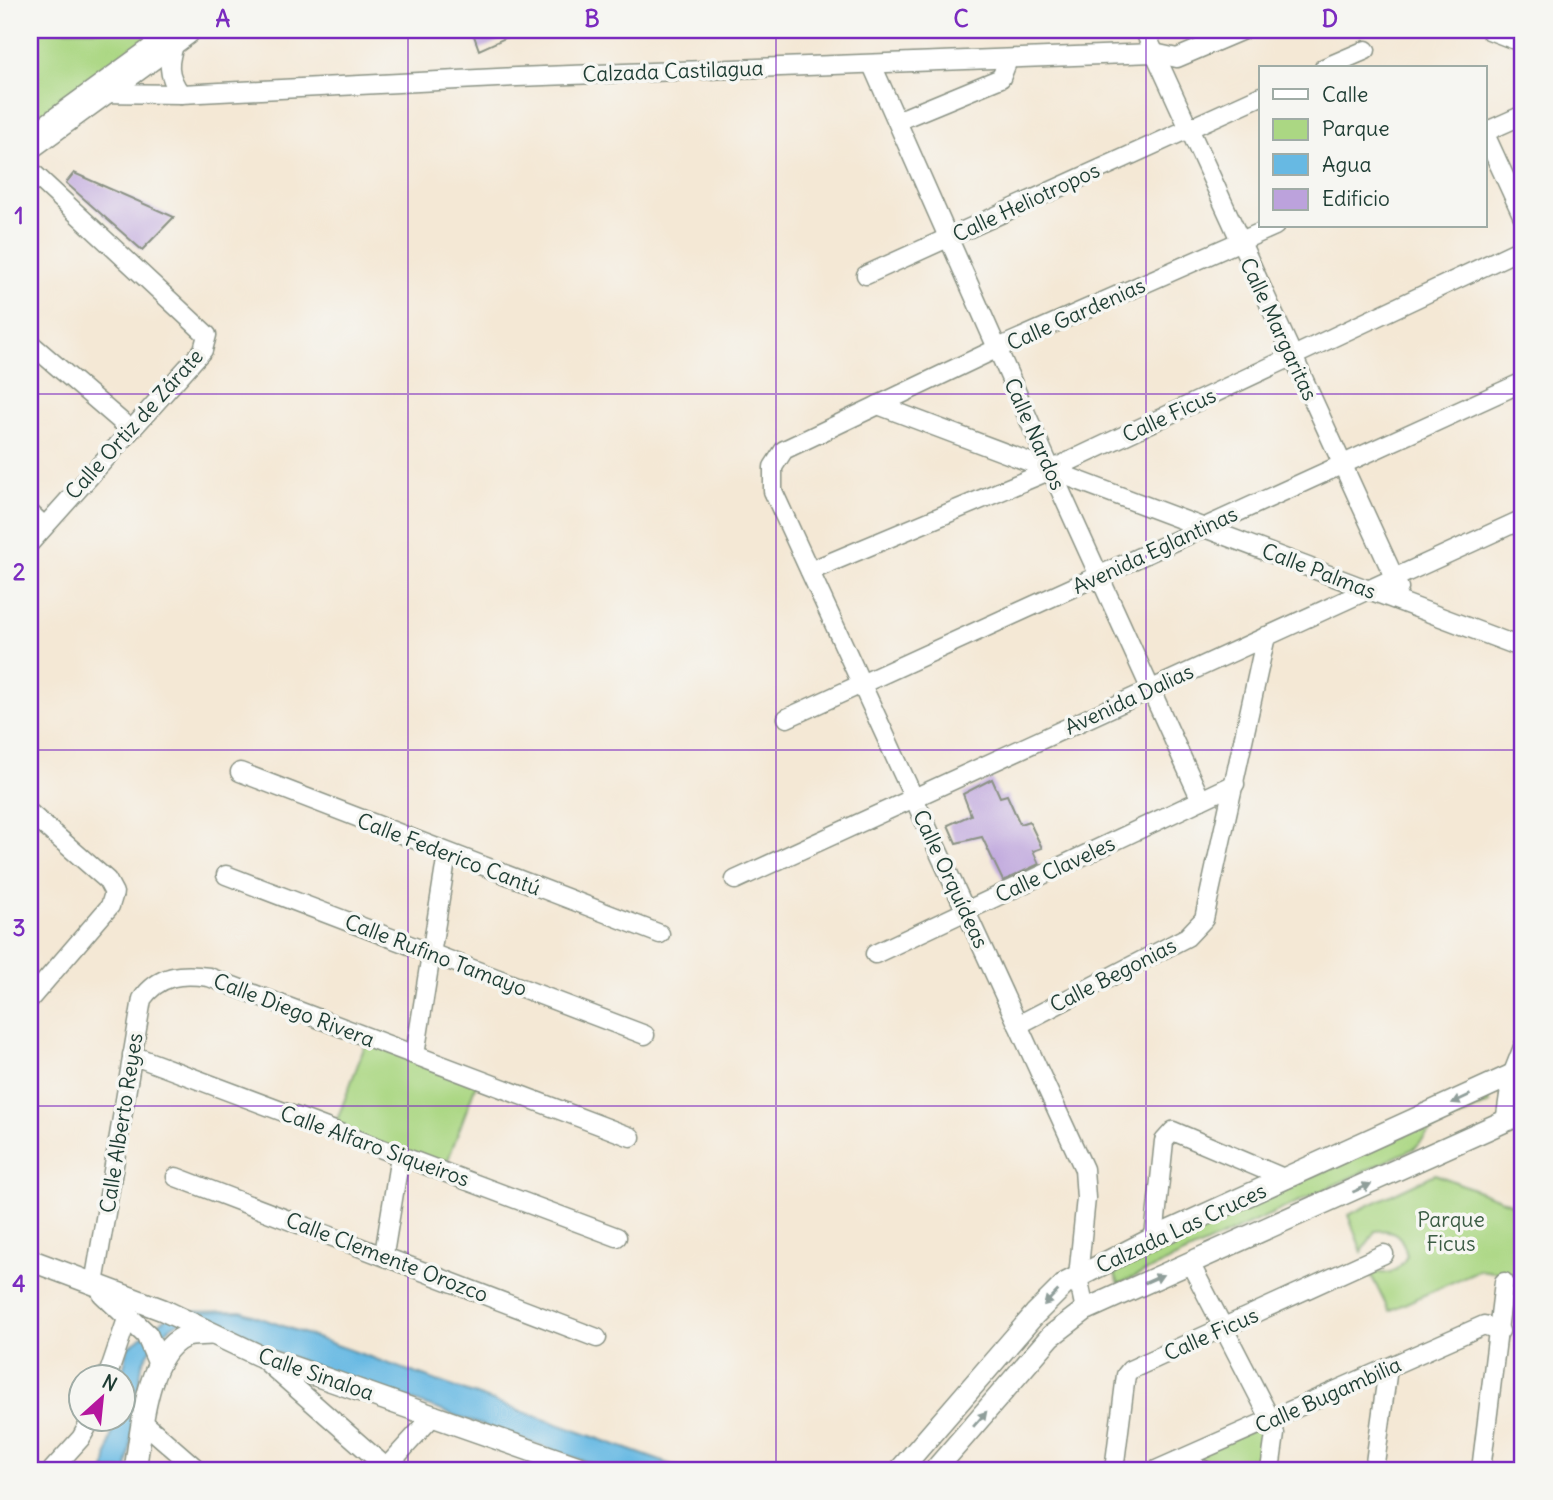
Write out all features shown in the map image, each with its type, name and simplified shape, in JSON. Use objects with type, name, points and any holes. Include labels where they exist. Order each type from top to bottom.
[{"type":"highway","points":[[30,143],[181,32]]},
{"type":"street","name":"Calle Margaritas","points":[[1144,30],[1186,128],[1406,604]]},
{"type":"street","name":"Calzada Castilagua","points":[[97,93],[181,94],[517,77],[1154,53],[1177,58],[1243,30]]},
{"type":"street","points":[[1493,31],[1523,43]]},
{"type":"street","points":[[181,32],[170,57],[169,75],[181,94]]},
{"type":"street","points":[[1329,66],[1366,50]]},
{"type":"street","points":[[897,121],[1002,78],[1008,60]]},
{"type":"street","name":"Calle Nardos","points":[[872,65],[1201,800]]},
{"type":"street","name":"Calle Heliotropos","points":[[866,275],[1259,97]]},
{"type":"street","points":[[1486,133],[1523,115]]},
{"type":"street","points":[[1486,135],[1523,217]]},
{"type":"street","name":"Calle Ortiz de Zárate","points":[[30,170],[207,335],[203,350],[131,429],[37,519],[30,543]]},
{"type":"street","name":"Calle Gardenias","points":[[777,457],[784,450],[998,348],[1270,228]]},
{"type":"street","name":"Calle Ficus","points":[[810,571],[1051,470],[1523,248]]},
{"type":"street","points":[[30,344],[131,429]]},
{"type":"street","name":"Avenida Eglantinas","points":[[787,718],[1523,382]]},
{"type":"street","name":"Calle Palmas","points":[[878,405],[1523,648]]},
{"type":"street","name":"Calle Orquídeas","points":[[777,457],[773,467],[773,491],[1084,1169],[1086,1198],[1078,1277],[1085,1310]]},
{"type":"street","name":"Avenida Dalias","points":[[735,880],[1523,519]]},
{"type":"street","points":[[1235,784],[1266,636]]},
{"type":"street","name":"Calle Federico Cantú","points":[[240,772],[660,934]]},
{"type":"street","name":"Calle Claveles","points":[[875,954],[1235,784]]},
{"type":"street","name":"Calle Begonias","points":[[1017,1025],[1187,937],[1205,919],[1235,784]]},
{"type":"street","points":[[30,813],[107,880],[114,893],[110,906],[32,992]]},
{"type":"street","points":[[415,1055],[447,854]]},
{"type":"street","name":"Calle Rufino Tamayo","points":[[226,875],[645,1035]]},
{"type":"street","name":"Calle Diego Rivera","points":[[171,975],[209,977],[631,1138]]},
{"type":"street","name":"Calle Alberto Reyes","points":[[94,1284],[142,999],[149,988],[171,975]]},
{"type":"street","points":[[1514,1118],[1523,1046]]},
{"type":"street","name":"Calle Alfaro Siqueiros","points":[[132,1055],[617,1237]]},
{"type":"street","name":"Calzada Las Cruces","points":[[900,1470],[1035,1314],[1056,1292],[1078,1277],[1154,1238],[1518,1073]]},
{"type":"street","name":"Calzada Las Cruces","points":[[935,1470],[1051,1336],[1085,1310],[1514,1118]]},
{"type":"street","points":[[1154,1238],[1164,1141],[1173,1131],[1286,1179]]},
{"type":"street","points":[[384,1254],[400,1156]]},
{"type":"street","name":"Calle Clemente Orozco","points":[[176,1177],[384,1254],[597,1338]]},
{"type":"street","name":"Calle Ficus","points":[[1114,1470],[1126,1375],[1130,1370],[1384,1254]]},
{"type":"street","name":"Calle Sinaloa","points":[[30,1260],[163,1310],[258,1355],[587,1470]]},
{"type":"street","points":[[1190,1263],[1271,1420],[1275,1434],[1270,1470]]},
{"type":"street","points":[[1481,1470],[1504,1282]]},
{"type":"street","points":[[94,1284],[134,1321],[156,1356],[135,1470]]},
{"type":"street","points":[[113,1364],[134,1321]]},
{"type":"street","name":"Calle Bugambilia","points":[[1156,1470],[1484,1325],[1500,1331]]},
{"type":"street","points":[[156,1356],[163,1354],[184,1336],[203,1330]]},
{"type":"street","points":[[258,1355],[387,1469],[433,1415]]},
{"type":"street","points":[[1374,1470],[1388,1368]]},
{"type":"street","points":[[143,1422],[198,1470]]},
{"type":"street","points":[[52,1470],[82,1434]]},
{"type":"street","points":[[1177,1461],[1204,1470]]},
{"type":"green space","points":[[183,30],[30,142],[30,32]]},
{"type":"green space","points":[[367,1040],[478,1079],[445,1168],[334,1128]]},
{"type":"green space","points":[[1486,1098],[1490,1103],[1430,1131],[1415,1148],[1119,1284],[1113,1270],[1244,1207]]},
{"type":"green space","name":"Parque Ficus","points":[[1435,1174],[1523,1208],[1523,1276],[1479,1270],[1389,1311],[1369,1271],[1387,1273],[1400,1266],[1407,1256],[1401,1239],[1388,1231],[1375,1231],[1362,1252],[1348,1215]]},
{"type":"green space","points":[[1270,1422],[1269,1470],[1209,1470],[1181,1461]]},
{"type":"water","points":[[241,1311],[686,1470],[609,1470],[233,1337],[205,1320],[180,1322],[160,1338],[142,1364],[136,1406],[136,1364],[125,1364],[128,1347],[174,1312]]},
{"type":"water","points":[[111,1434],[132,1434],[127,1470],[105,1470]]},
{"type":"building","points":[[472,30],[523,30],[479,50]]},
{"type":"building","points":[[74,173],[174,217],[142,250],[66,183]]},
{"type":"building","points":[[992,779],[1000,797],[1007,795],[1020,824],[1029,821],[1042,848],[1033,851],[1039,864],[1003,881],[982,837],[956,843],[948,825],[971,815],[963,794]]}]
